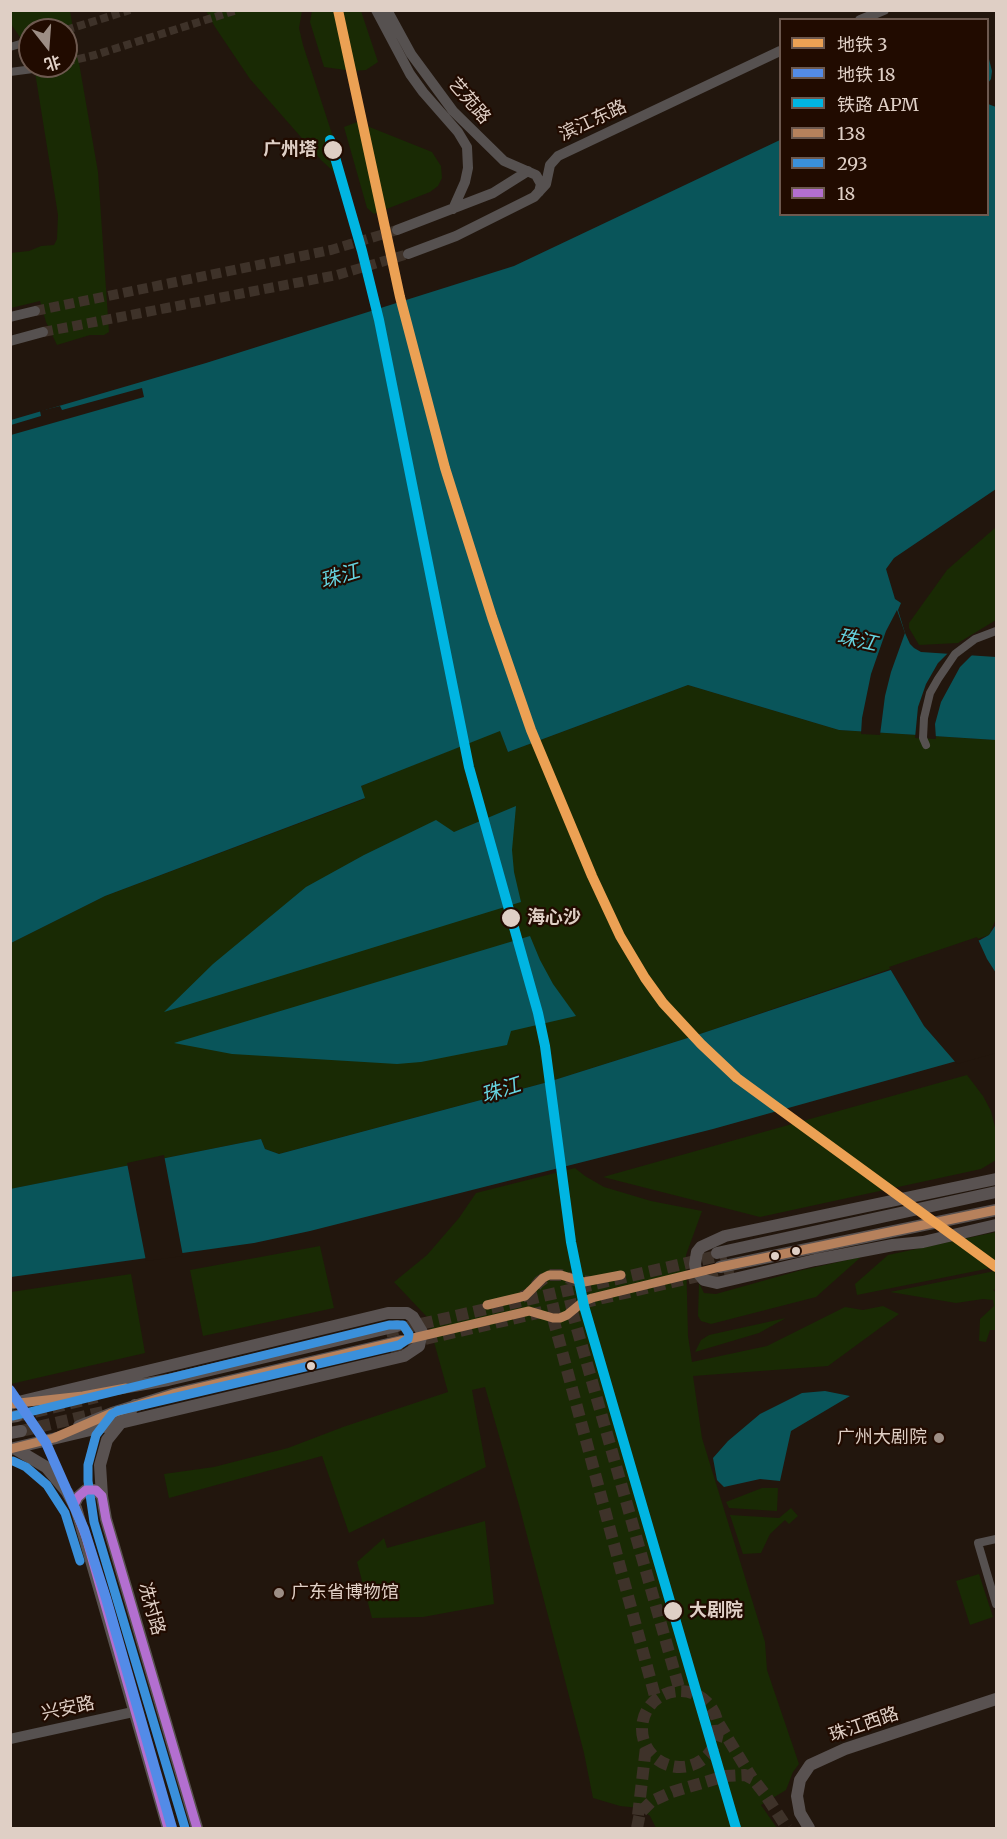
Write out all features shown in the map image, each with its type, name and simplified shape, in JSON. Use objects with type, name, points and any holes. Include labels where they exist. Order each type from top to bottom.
[{"type":"main road","points":[[996,1180],[725,1236],[701,1247],[695,1257],[696,1270],[704,1280],[717,1283],[806,1262],[893,1245],[923,1242],[996,1225]]},
{"type":"main road","points":[[717,1253],[993,1192]]},
{"type":"main road","points":[[720,1267],[994,1211]]},
{"type":"main road","points":[[12,1449],[404,1356],[419,1346],[422,1332],[413,1317],[407,1313],[388,1313],[13,1403]]},
{"type":"main road","points":[[13,1403],[83,1396],[168,1380],[397,1326]]},
{"type":"main road","points":[[54,1438],[93,1420],[173,1394],[401,1341]]},
{"type":"main road","name":"冼村路","points":[[135,1405],[107,1440],[103,1451],[100,1465],[102,1496],[197,1828]]},
{"type":"main road","points":[[12,1449],[46,1467],[67,1492],[74,1505],[86,1537],[168,1828]]},
{"type":"main road","points":[[74,1505],[78,1497],[86,1490],[96,1490],[102,1496]]},
{"type":"main road","name":"珠江西路","points":[[808,1828],[800,1813],[797,1796],[800,1780],[810,1766],[829,1755],[996,1700]]},
{"type":"street","name":"艺苑路","points":[[376,10],[410,74],[458,132],[467,147],[468,168],[465,182],[453,209]]},
{"type":"street","name":"艺苑路","points":[[387,10],[411,54],[453,111],[504,161],[528,171]]},
{"type":"street","points":[[865,18],[884,10]]},
{"type":"street","name":"滨江东路","points":[[539,193],[546,184],[550,165],[558,156],[779,51]]},
{"type":"street","points":[[397,230],[493,193],[528,171],[539,179],[542,188],[539,193],[522,204],[408,254]]},
{"type":"street","points":[[10,317],[35,311]]},
{"type":"street","points":[[10,341],[43,332]]},
{"type":"street","points":[[926,745],[923,738],[924,718],[930,693],[947,664],[975,639],[996,631]]},
{"type":"street","points":[[996,1539],[978,1543],[996,1604]]},
{"type":"street","name":"兴安路","points":[[10,1739],[134,1712]]},
{"type":"green space","points":[[11,11],[70,11],[71,18],[18,18],[18,34],[11,24]]},
{"type":"green space","points":[[206,11],[302,11],[299,28],[303,45],[349,186],[321,160],[250,79]]},
{"type":"green space","points":[[312,11],[361,11],[378,62],[366,70],[353,71],[324,67],[310,22]]},
{"type":"green space","points":[[78,57],[98,172],[109,332],[57,345],[46,322],[40,301],[11,308],[10,253],[54,245],[57,239],[58,215],[36,78],[78,78]]},
{"type":"green space","points":[[357,122],[432,152],[441,166],[442,178],[438,186],[430,192],[374,214],[367,208],[344,127]]},
{"type":"green space","points":[[996,527],[996,620],[958,643],[919,645],[909,628],[909,623],[947,570]]},
{"type":"green space","points":[[688,685],[839,730],[996,740],[996,919],[989,935],[697,1035],[548,1082],[279,1154],[265,1149],[261,1139],[11,1189],[11,943],[105,896],[364,799],[361,786],[500,730],[508,752]]},
{"type":"green space","points":[[967,1075],[991,1111],[996,1131],[996,1160],[981,1169],[760,1217],[603,1177]]},
{"type":"green space","points":[[575,1168],[604,1187],[651,1201],[702,1211],[686,1255],[688,1336],[692,1362],[767,1346],[845,1307],[863,1310],[883,1306],[899,1314],[828,1366],[693,1376],[702,1438],[765,1642],[767,1670],[799,1764],[786,1790],[761,1805],[777,1828],[656,1828],[650,1816],[639,1808],[620,1806],[593,1798],[584,1753],[519,1505],[485,1387],[472,1390],[486,1467],[349,1533],[322,1456],[169,1498],[164,1474],[214,1467],[288,1448],[448,1392],[427,1317],[394,1282],[427,1255],[459,1218],[476,1193]]},
{"type":"green space","points":[[996,1232],[996,1267],[857,1295],[855,1284],[888,1255]]},
{"type":"green space","points":[[320,1246],[334,1308],[203,1336],[190,1270]]},
{"type":"green space","points":[[861,1257],[816,1297],[711,1324],[701,1321],[698,1316],[699,1283],[704,1293],[716,1294],[798,1271]]},
{"type":"green space","points":[[995,1271],[996,1289],[993,1290],[996,1292],[996,1330],[990,1330],[986,1342],[979,1341],[980,1319],[994,1306],[993,1300],[983,1299],[956,1303],[890,1292]]},
{"type":"green space","points":[[131,1274],[145,1353],[11,1384],[11,1292]]},
{"type":"green space","points":[[786,1318],[759,1333],[695,1352],[701,1340],[709,1335]]},
{"type":"green space","points":[[762,1488],[778,1488],[777,1511],[729,1508],[726,1502]]},
{"type":"green space","points":[[791,1508],[798,1516],[789,1524],[785,1520],[770,1534],[761,1553],[743,1554],[730,1515],[779,1518]]},
{"type":"green space","points":[[485,1521],[494,1604],[423,1617],[372,1618],[357,1562],[384,1538],[387,1548]]},
{"type":"green space","points":[[979,1574],[993,1617],[970,1625],[956,1581]]},
{"type":"water","name":"珠江","points":[[996,37],[996,489],[894,558],[886,569],[895,599],[901,603],[898,610],[905,633],[914,648],[921,652],[996,657],[996,740],[839,730],[688,685],[508,752],[500,731],[361,786],[365,798],[105,896],[11,943],[11,420],[206,363],[514,266],[779,140],[779,216],[989,216],[989,40]]},
{"type":"water","points":[[516,806],[512,850],[521,902],[164,1012],[213,964],[306,887],[364,855],[436,820],[454,832]]},
{"type":"water","points":[[995,919],[996,1050],[713,1129],[310,1231],[254,1243],[11,1277],[10,1189],[261,1139],[265,1149],[279,1154],[548,1082],[697,1035],[980,940],[989,935],[995,926]]},
{"type":"water","points":[[530,936],[553,984],[576,1016],[511,1031],[507,1045],[421,1062],[397,1064],[232,1054],[174,1043]]},
{"type":"water","points":[[825,1391],[850,1396],[791,1431],[780,1481],[760,1479],[724,1487],[717,1480],[713,1458],[728,1441],[760,1414],[802,1393]]},
{"type":"pier","points":[[996,34],[996,107],[989,104],[989,82],[992,71],[989,59],[989,38]]},
{"type":"pier","points":[[142,388],[144,397],[11,435],[11,425],[41,416],[40,411],[60,406],[62,410]]},
{"type":"pier","points":[[897,610],[905,633],[885,696],[880,735],[861,734],[871,674],[886,631]]},
{"type":"pier","points":[[950,651],[975,652],[960,667],[941,702],[935,724],[936,739],[915,738],[918,707],[926,684],[938,663]]},
{"type":"pier","points":[[977,937],[996,973],[996,1053],[957,1064],[924,1026],[889,967]]},
{"type":"pier","points":[[164,1155],[183,1256],[146,1261],[127,1163]]},
{"type":"tunnel","points":[[78,26],[130,10]]},
{"type":"tunnel","points":[[78,59],[237,10]]},
{"type":"tunnel","points":[[35,311],[331,250],[397,230]]},
{"type":"tunnel","points":[[43,332],[337,275],[408,254]]},
{"type":"tunnel","points":[[386,1332],[726,1254]]},
{"type":"tunnel","points":[[390,1347],[733,1268]]},
{"type":"tunnel","points":[[522,1297],[529,1294],[539,1282],[549,1275],[561,1275],[577,1281],[590,1282]]},
{"type":"tunnel","points":[[572,1311],[680,1691]]},
{"type":"tunnel","points":[[553,1318],[656,1700]]},
{"type":"tunnel","points":[[17,1416],[97,1397]]},
{"type":"tunnel","points":[[21,1431],[107,1411]]},
{"type":"tunnel","points":[[680,1691],[694,1694],[707,1702],[715,1715],[718,1729],[715,1743],[707,1756],[694,1764],[680,1767],[666,1764],[653,1756],[645,1743],[642,1729],[645,1715],[653,1702],[666,1694],[680,1691]]},
{"type":"tunnel","points":[[719,1724],[752,1778]]},
{"type":"tunnel","points":[[638,1815],[646,1747]]},
{"type":"tunnel","points":[[637,1828],[640,1813],[652,1801],[672,1792],[725,1776],[745,1775],[753,1779],[787,1828]]},
{"type":"metro line","name":"3","points":[[338,10],[400,297],[445,468],[492,617],[531,730],[592,876],[620,936],[663,1003],[737,1078],[996,1267]]},
{"type":"metro line","name":"18","points":[[10,1390],[46,1443],[84,1529],[172,1828]]},
{"type":"rail line","name":"APM","points":[[330,140],[379,320],[469,767],[538,1013],[545,1046],[571,1242],[584,1306],[736,1828]]},
{"type":"transit line","name":"138","points":[[10,1449],[54,1438],[112,1413],[173,1394],[529,1311],[560,1318],[592,1298],[720,1267],[996,1210]]},
{"type":"transit line","name":"138","points":[[487,1305],[525,1296],[549,1275],[561,1275],[584,1282],[621,1275]]},
{"type":"transit line","name":"293","points":[[13,1416],[389,1325],[403,1325],[409,1334],[408,1339],[399,1345],[117,1411],[96,1435],[88,1465],[94,1522],[185,1828]]},
{"type":"transit line","name":"138","points":[[10,1404],[83,1396],[126,1388]]},
{"type":"transit line","name":"293","points":[[13,1461],[26,1467],[47,1485],[65,1513],[80,1561]]},
{"type":"transit line","name":"18","points":[[168,1828],[86,1537],[74,1505],[78,1497],[86,1490],[96,1490],[102,1496],[106,1519],[197,1828]]},
{"type":"place","name":"广州塔","points":[[333,150]]},
{"type":"place","name":"海心沙","points":[[511,918]]},
{"type":"place","name":"广州大剧院","points":[[939,1438]]},
{"type":"place","name":"广东省博物馆","points":[[279,1593]]},
{"type":"place","name":"大剧院","points":[[673,1611]]}]
